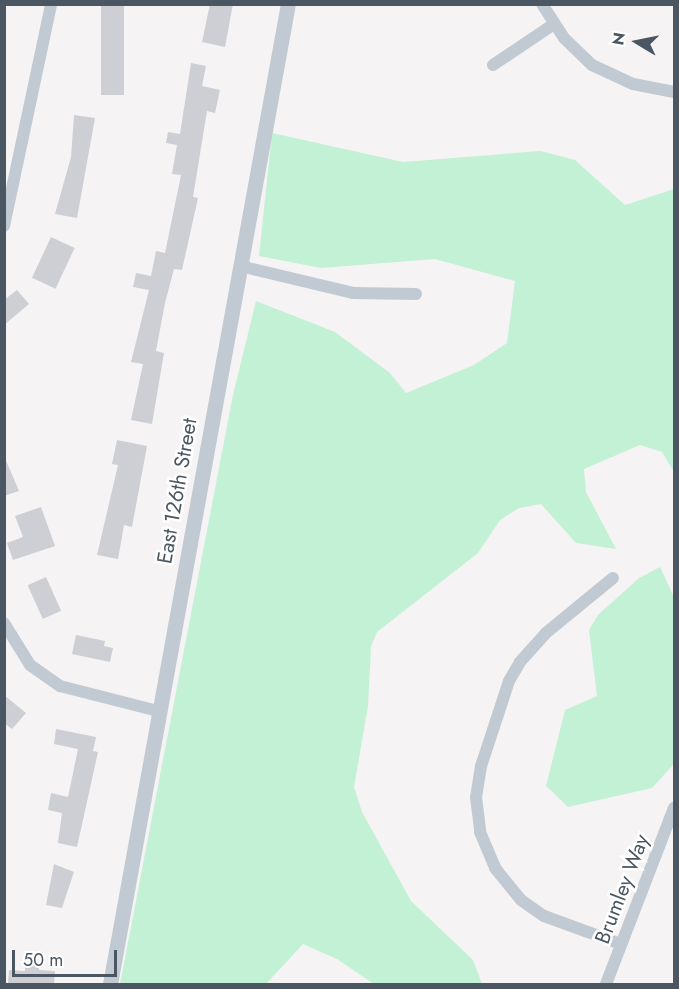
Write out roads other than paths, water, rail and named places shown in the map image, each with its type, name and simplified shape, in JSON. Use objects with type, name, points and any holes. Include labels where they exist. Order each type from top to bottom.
[{"type":"street","points":[[4,226],[51,4]]},
{"type":"street","name":"East 126th Street","points":[[110,984],[288,4]]},
{"type":"street","points":[[542,4],[554,24],[578,52],[610,75],[675,92]]},
{"type":"street","points":[[493,65],[554,24]]},
{"type":"street","points":[[240,266],[353,293],[416,294]]},
{"type":"street","points":[[613,578],[546,633],[520,662],[509,681],[481,766],[476,797],[480,832],[495,868],[521,900],[544,916],[621,944]]},
{"type":"street","points":[[4,623],[30,665],[60,686],[158,711]]},
{"type":"street","name":"Brumley Way","points":[[606,984],[675,808]]}]
